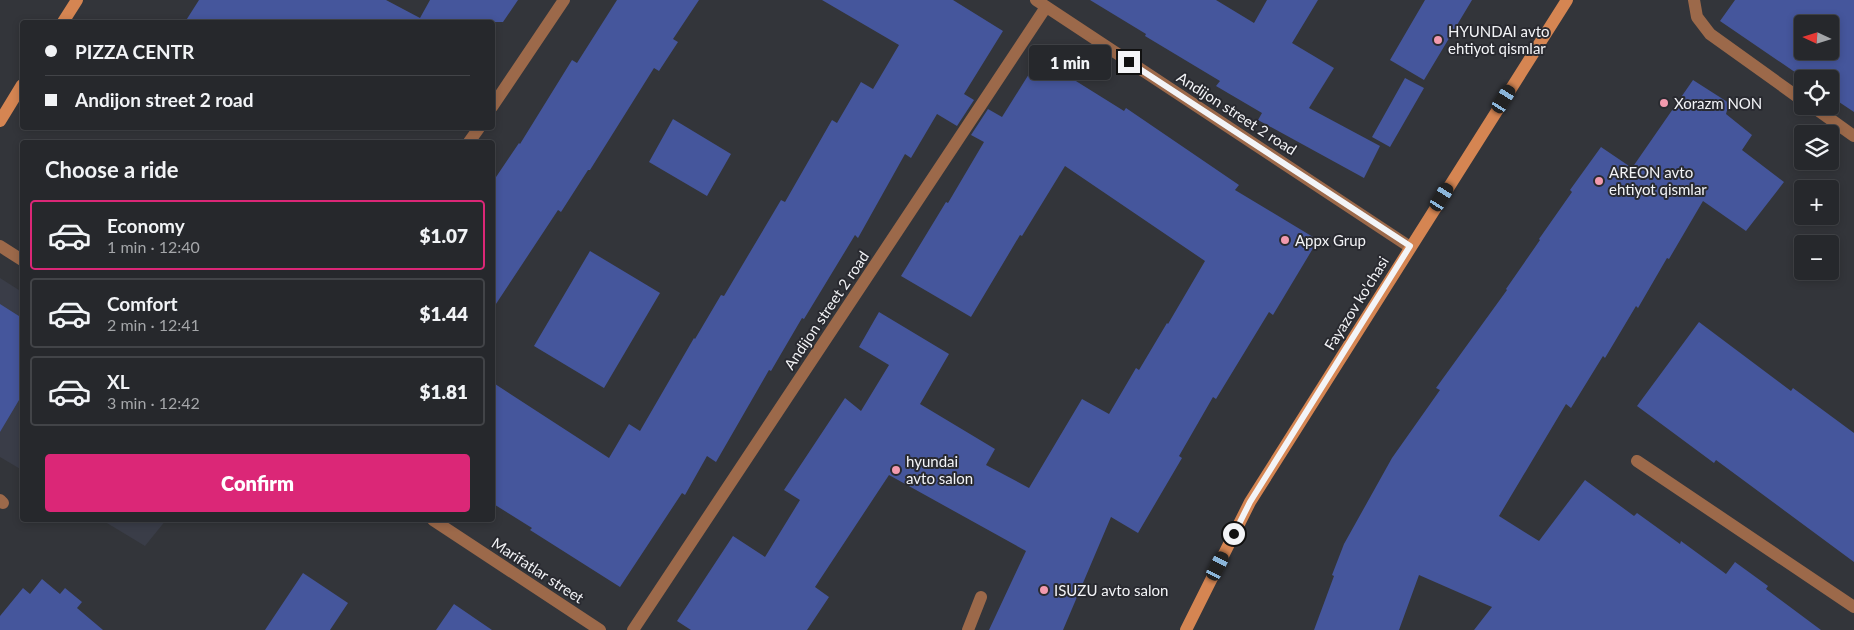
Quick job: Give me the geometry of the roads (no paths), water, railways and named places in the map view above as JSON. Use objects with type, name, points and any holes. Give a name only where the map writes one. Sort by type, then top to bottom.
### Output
[{"type":"main road","points":[[64,20],[77,0]]},
{"type":"main road","name":"Fayazov ko'chasi","points":[[1186,630],[1250,502],[1567,0]]},
{"type":"main road","points":[[0,121],[20,88]]},
{"type":"street","points":[[495,103],[564,0]]},
{"type":"street","points":[[1694,0],[1697,17],[1710,34],[1794,94]]},
{"type":"street","name":"Andijon street 2 road","points":[[633,630],[1041,4],[1410,246]]},
{"type":"street","points":[[1825,115],[1854,136]]},
{"type":"street","points":[[0,246],[20,259]]},
{"type":"street","points":[[1637,461],[1854,607]]},
{"type":"street","name":"Marifatlar street","points":[[436,522],[600,630]]},
{"type":"street","points":[[968,630],[981,597]]},
{"type":"place","name":"HYUNDAI avto ehtiyot qismlar","points":[[1438,40]]},
{"type":"place","name":"Xorazm NON","points":[[1664,103]]},
{"type":"place","name":"AREON avto ehtiyot qismlar","points":[[1599,181]]},
{"type":"place","name":"Appx Grup","points":[[1285,240]]},
{"type":"place","name":"hyundai avto salon","points":[[896,470]]},
{"type":"place","name":"ISUZU avto salon","points":[[1044,590]]}]
